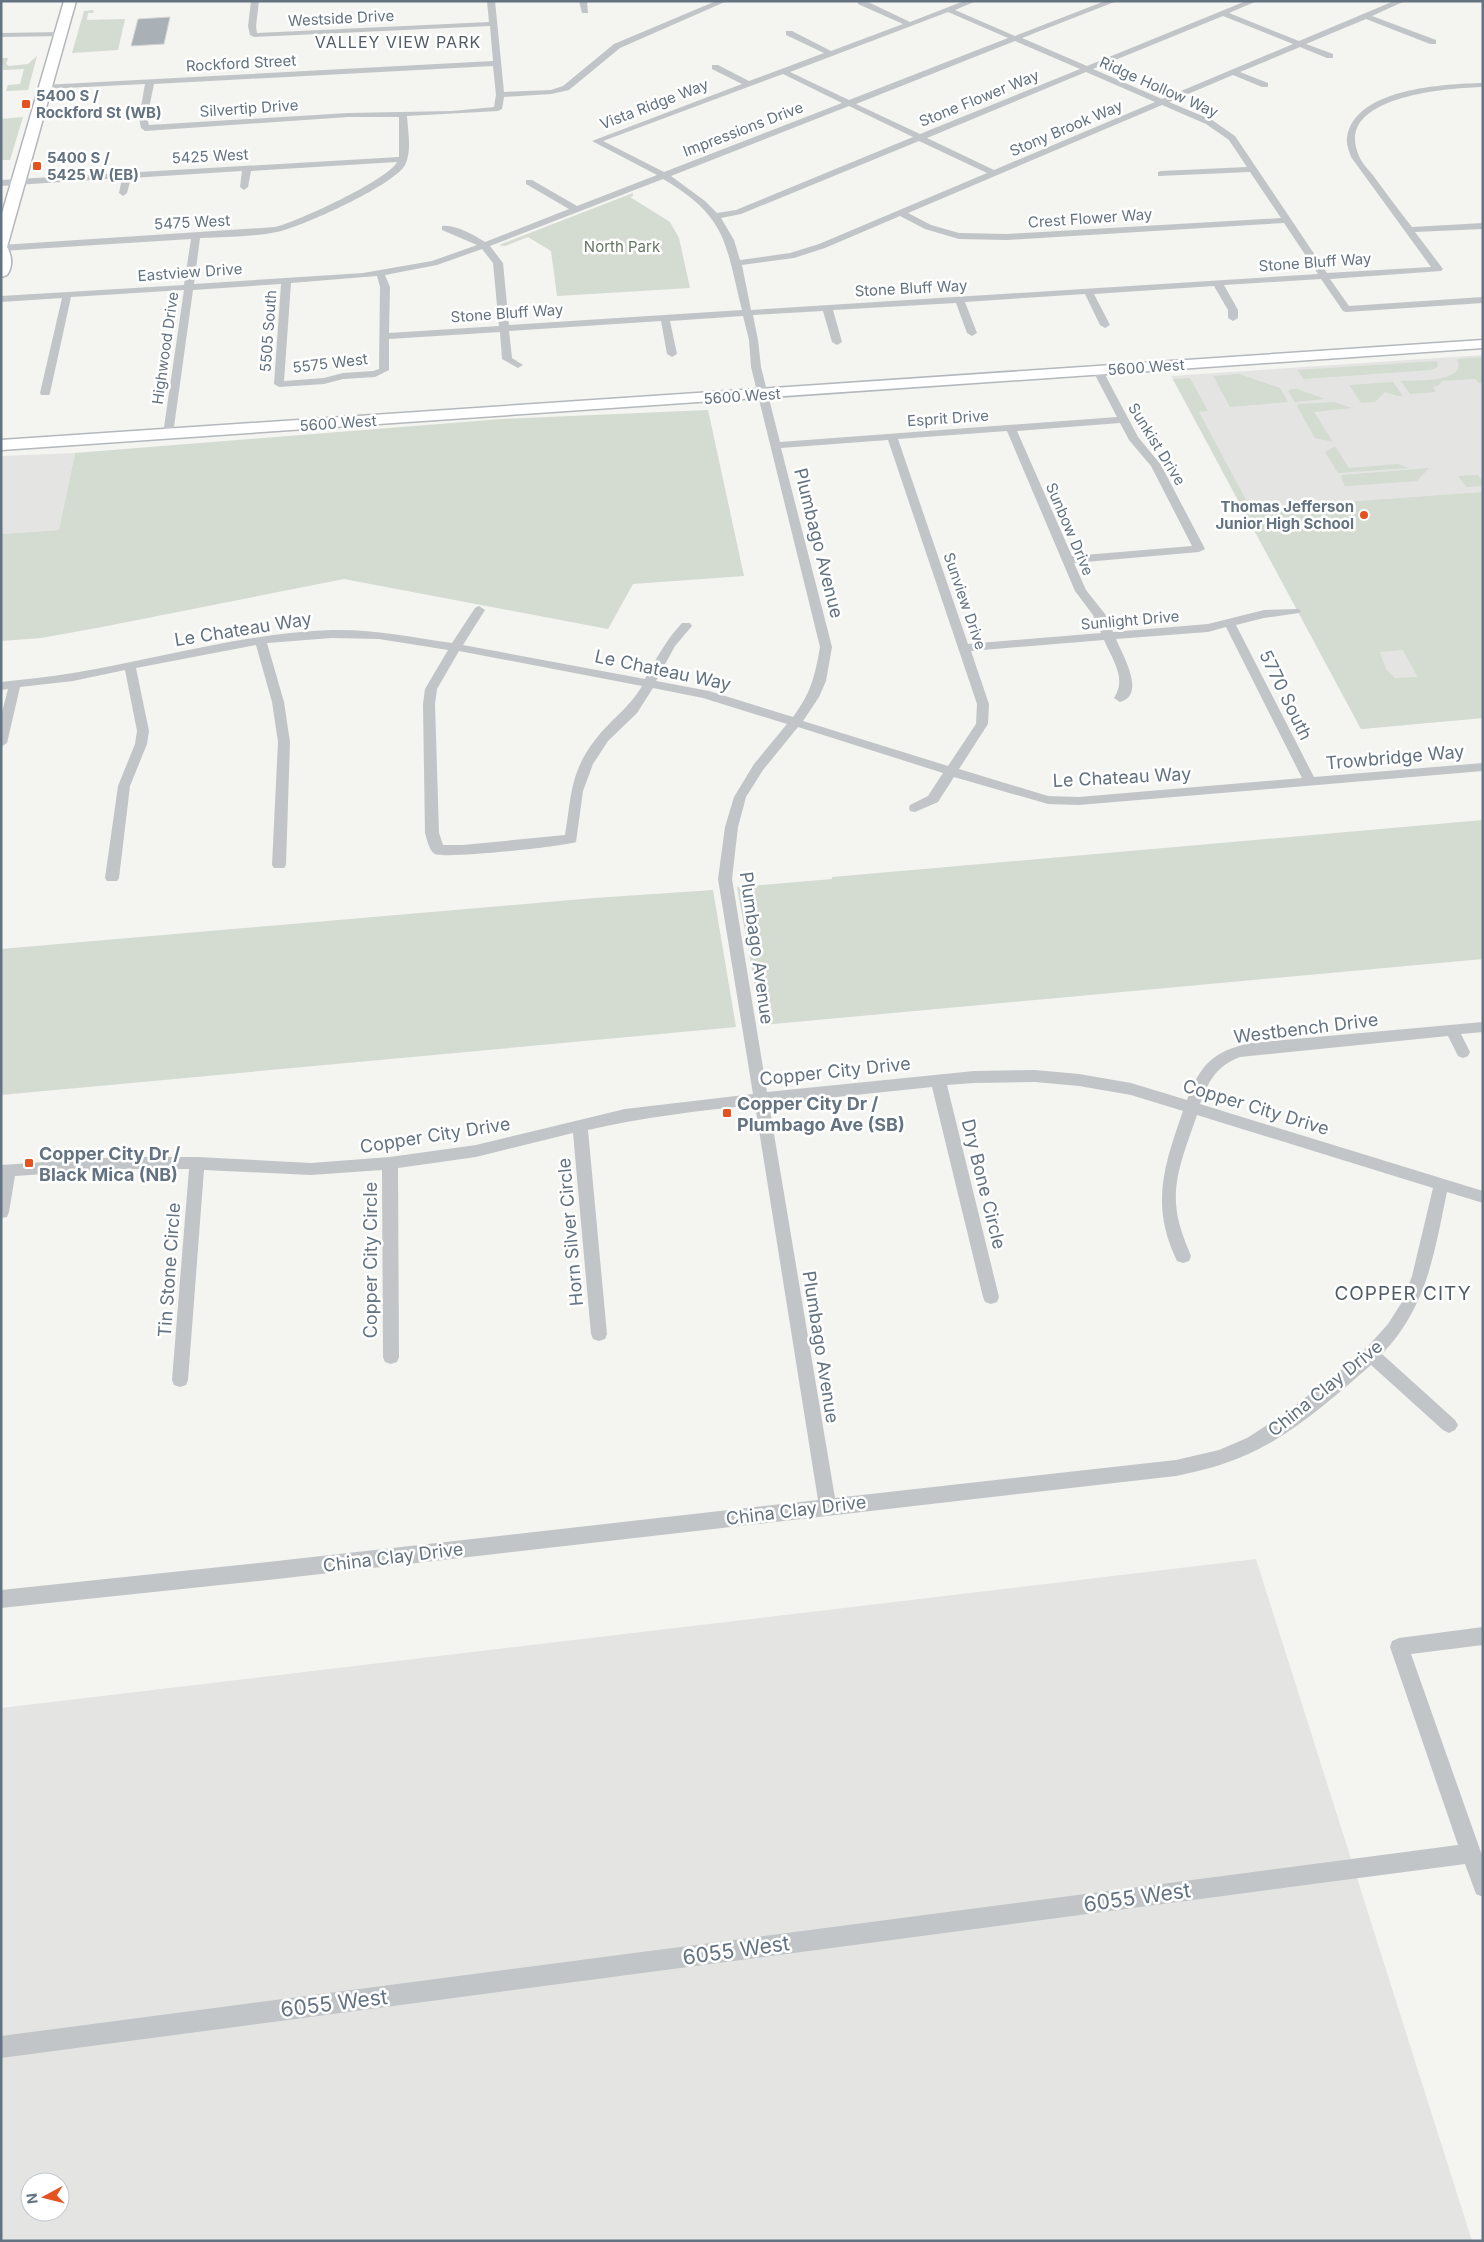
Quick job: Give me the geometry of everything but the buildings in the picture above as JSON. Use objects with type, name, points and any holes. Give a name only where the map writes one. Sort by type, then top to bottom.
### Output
[{"type":"main road","points":[[1,272],[4,259],[1,247],[70,1]]},
{"type":"main road","name":"5600 West","points":[[1,445],[1483,344]]},
{"type":"street","name":"Westside Drive","points":[[255,1],[252,26],[254,35],[493,24]]},
{"type":"street","points":[[403,158],[403,113],[452,113],[498,109],[500,95],[491,1]]},
{"type":"street","points":[[583,1],[584,11]]},
{"type":"street","points":[[500,95],[551,92],[566,88],[617,46],[723,1]]},
{"type":"street","name":"Vista Ridge Way","points":[[764,394],[756,367],[756,349],[736,262],[727,234],[715,216],[696,197],[663,176],[596,141],[972,1]]},
{"type":"street","name":"Impressions Drive","points":[[380,273],[434,263],[485,245],[1113,1]]},
{"type":"street","name":"Stone Flower Way","points":[[715,216],[738,212],[1253,1]]},
{"type":"street","name":"Stony Brook Way","points":[[736,262],[791,256],[822,246],[1401,1]]},
{"type":"street","points":[[860,2],[909,24]]},
{"type":"street","name":"Ridge Hollow Way","points":[[949,10],[1162,102],[1220,129],[1232,138],[1346,309],[1483,300]]},
{"type":"street","points":[[1224,14],[1330,56]]},
{"type":"street","points":[[1366,16],[1433,42]]},
{"type":"street","points":[[789,33],[830,53]]},
{"type":"street","points":[[1,35],[61,34]]},
{"type":"street","name":"Rockford Street","points":[[46,87],[497,64]]},
{"type":"street","points":[[715,67],[748,84]]},
{"type":"street","points":[[782,71],[993,173]]},
{"type":"street","points":[[1233,72],[1265,85]]},
{"type":"street","name":"Silvertip Drive","points":[[150,81],[143,118],[145,128],[403,113]]},
{"type":"street","points":[[1483,85],[1443,87],[1394,97],[1370,110],[1354,126],[1351,139],[1355,157],[1409,230],[1483,226]]},
{"type":"street","points":[[651,111],[661,116]]},
{"type":"street","name":"5425 West","points":[[1,183],[403,158]]},
{"type":"street","name":"5475 West","points":[[1,247],[196,236],[280,229],[392,174],[399,167],[403,158]]},
{"type":"street","points":[[244,187],[247,168]]},
{"type":"street","points":[[1161,174],[1251,169]]},
{"type":"street","points":[[123,194],[127,175]]},
{"type":"street","points":[[529,182],[576,209]]},
{"type":"street","name":"Crest Flower Way","points":[[901,213],[928,227],[959,236],[1007,237],[1286,220]]},
{"type":"street","points":[[445,228],[479,241],[493,253],[498,263],[507,359],[518,365]]},
{"type":"street","name":"Stone Bluff Way","points":[[385,336],[1438,269],[1409,230]]},
{"type":"street","name":"Highwood Drive","points":[[168,434],[196,236]]},
{"type":"street","points":[[380,273],[384,287],[385,336]]},
{"type":"street","name":"Eastview Drive","points":[[1,299],[286,281],[380,273]]},
{"type":"street","name":"5505 South","points":[[279,384],[286,281]]},
{"type":"street","points":[[1218,284],[1233,310],[1232,318]]},
{"type":"street","points":[[1088,291],[1105,325]]},
{"type":"street","points":[[45,393],[67,295]]},
{"type":"street","points":[[959,300],[972,333]]},
{"type":"street","points":[[827,308],[837,342]]},
{"type":"street","points":[[665,318],[672,354]]},
{"type":"street","name":"5575 West","points":[[279,384],[324,381],[343,376],[375,374],[384,370],[385,336]]},
{"type":"street","name":"Sunkist Drive","points":[[1067,560],[1199,549],[1156,465],[1132,438],[1098,371]]},
{"type":"street","name":"Plumbago Avenue","points":[[764,394],[826,647],[820,681],[796,722],[741,795],[730,824],[725,879],[828,1506]]},
{"type":"street","name":"Esprit Drive","points":[[775,445],[1122,420]]},
{"type":"street","name":"Sunbow Drive","points":[[1011,428],[1081,591],[1099,614],[1127,680],[1126,690],[1120,698]]},
{"type":"street","name":"Sunview Drive","points":[[892,437],[965,648],[983,704],[984,713],[982,724],[933,799],[915,808]]},
{"type":"street","points":[[479,610],[431,689],[429,704],[432,832],[438,850],[463,850],[571,839],[574,804],[581,775],[592,753],[607,734],[636,706],[673,638],[686,626]]},
{"type":"street","name":"Sunlight Drive","points":[[965,648],[1208,628],[1264,614],[1295,611]]},
{"type":"street","name":"5770 South","points":[[1230,624],[1310,782]]},
{"type":"street","name":"Le Chateau Way","points":[[1,686],[74,677],[260,640],[306,635],[356,634],[400,637],[705,694],[1034,797],[1063,801],[1310,782]]},
{"type":"street","points":[[260,640],[278,702],[284,742],[279,865]]},
{"type":"street","points":[[112,878],[124,786],[143,731],[130,666]]},
{"type":"street","points":[[1,743],[15,684]]},
{"type":"street","name":"Trowbridge Way","points":[[1310,782],[1483,767]]},
{"type":"street","name":"Westbench Drive","points":[[1183,1256],[1172,1224],[1168,1196],[1172,1170],[1193,1107],[1207,1073],[1218,1062],[1238,1052],[1483,1027]]},
{"type":"street","points":[[1452,1030],[1463,1052]]},
{"type":"street","name":"Copper City Drive","points":[[5,1171],[91,1163],[197,1164],[311,1169],[390,1164],[476,1151],[580,1126],[670,1108],[938,1080],[1010,1075],[1078,1080],[1130,1089],[1483,1197]]},
{"type":"street","name":"Dry Bone Circle","points":[[938,1080],[991,1297]]},
{"type":"street","name":"Horn Silver Circle","points":[[580,1126],[599,1334]]},
{"type":"street","name":"Tin Stone Circle","points":[[180,1380],[197,1164]]},
{"type":"street","name":"Copper City Circle","points":[[390,1164],[390,1357]]},
{"type":"street","points":[[1,1212],[5,1171]]},
{"type":"street","name":"China Clay Drive","points":[[1,1599],[277,1570],[1166,1468],[1215,1459],[1241,1450],[1272,1433],[1371,1355],[1395,1328],[1410,1304],[1426,1255],[1441,1185]]},
{"type":"street","points":[[1371,1355],[1449,1426]]},
{"type":"street","points":[[1483,1636],[1398,1648],[1483,1887]]},
{"type":"street","name":"6055 West","points":[[1,2046],[1470,1853]]},
{"type":"shaded area","name":"Thomas Jefferson Junior High School","points":[[1483,355],[1483,718],[1361,729],[1171,376]]},
{"type":"shaded area","points":[[75,453],[59,530],[1,534],[1,456]]},
{"type":"shaded area","points":[[1256,1559],[1472,2241],[1,2241],[1,1708]]},
{"type":"green space","points":[[94,10],[93,13],[88,13],[87,20],[125,19],[118,50],[72,53],[84,11]]},
{"type":"green space","points":[[37,56],[28,90],[6,91],[8,85],[20,84],[24,69],[3,70],[1,58],[8,58],[6,64],[9,66],[28,64]]},
{"type":"green space","points":[[23,117],[10,160],[1,160],[1,119]]},
{"type":"green space","name":"North Park","points":[[633,193],[633,196],[630,197],[670,222],[679,238],[690,288],[557,296],[551,251],[528,237],[505,246],[499,245]]},
{"type":"green space","points":[[1483,357],[1483,383],[1479,383],[1475,379],[1442,381],[1438,386],[1433,387],[1436,392],[1410,394],[1401,381],[1438,379],[1455,372],[1458,367],[1457,359]]},
{"type":"green space","points":[[1437,361],[1438,367],[1431,370],[1304,379],[1297,370]]},
{"type":"green space","points":[[1239,374],[1280,388],[1288,402],[1230,407],[1213,376]]},
{"type":"green space","points":[[1190,378],[1208,411],[1199,412],[1251,509],[1483,492],[1483,718],[1361,729],[1173,379]],"holes":[[[1403,650],[1417,676],[1395,678],[1386,669],[1380,652]]]},
{"type":"green space","points":[[1393,382],[1403,396],[1385,392],[1375,402],[1361,403],[1349,385]]},
{"type":"green space","points":[[1297,389],[1325,399],[1295,402],[1288,391]]},
{"type":"green space","points":[[1334,402],[1352,408],[1314,412],[1333,442],[1315,438],[1297,406],[1299,404]]},
{"type":"green space","points":[[708,410],[744,576],[633,584],[608,629],[344,579],[102,627],[41,638],[1,641],[1,534],[59,530],[75,453],[502,419]]},
{"type":"green space","points":[[1335,446],[1349,468],[1398,464],[1409,468],[1338,473],[1325,452]]},
{"type":"green space","points":[[1429,468],[1417,481],[1345,486],[1341,477],[1342,475]]},
{"type":"green space","points":[[1478,475],[1483,482],[1483,486],[1466,487],[1458,476]]},
{"type":"green space","points":[[1483,820],[1483,959],[762,1025],[737,887]]},
{"type":"green space","points":[[713,890],[736,1027],[1,1095],[1,949],[594,898]]},
{"type":"place","name":"5400 S / Rockford St (WB)","points":[[26,104]]},
{"type":"place","name":"5400 S / 5425 W (EB)","points":[[37,166]]},
{"type":"place","name":"Thomas Jefferson Junior High School","points":[[1364,515]]},
{"type":"place","name":"Copper City Dr / Plumbago Ave (SB)","points":[[727,1113]]},
{"type":"place","name":"Copper City Dr / Black Mica (NB)","points":[[29,1163]]},
{"type":"district","name":"VALLEY VIEW PARK","points":[[398,42]]},
{"type":"district","name":"COPPER CITY","points":[[1403,1293]]}]
